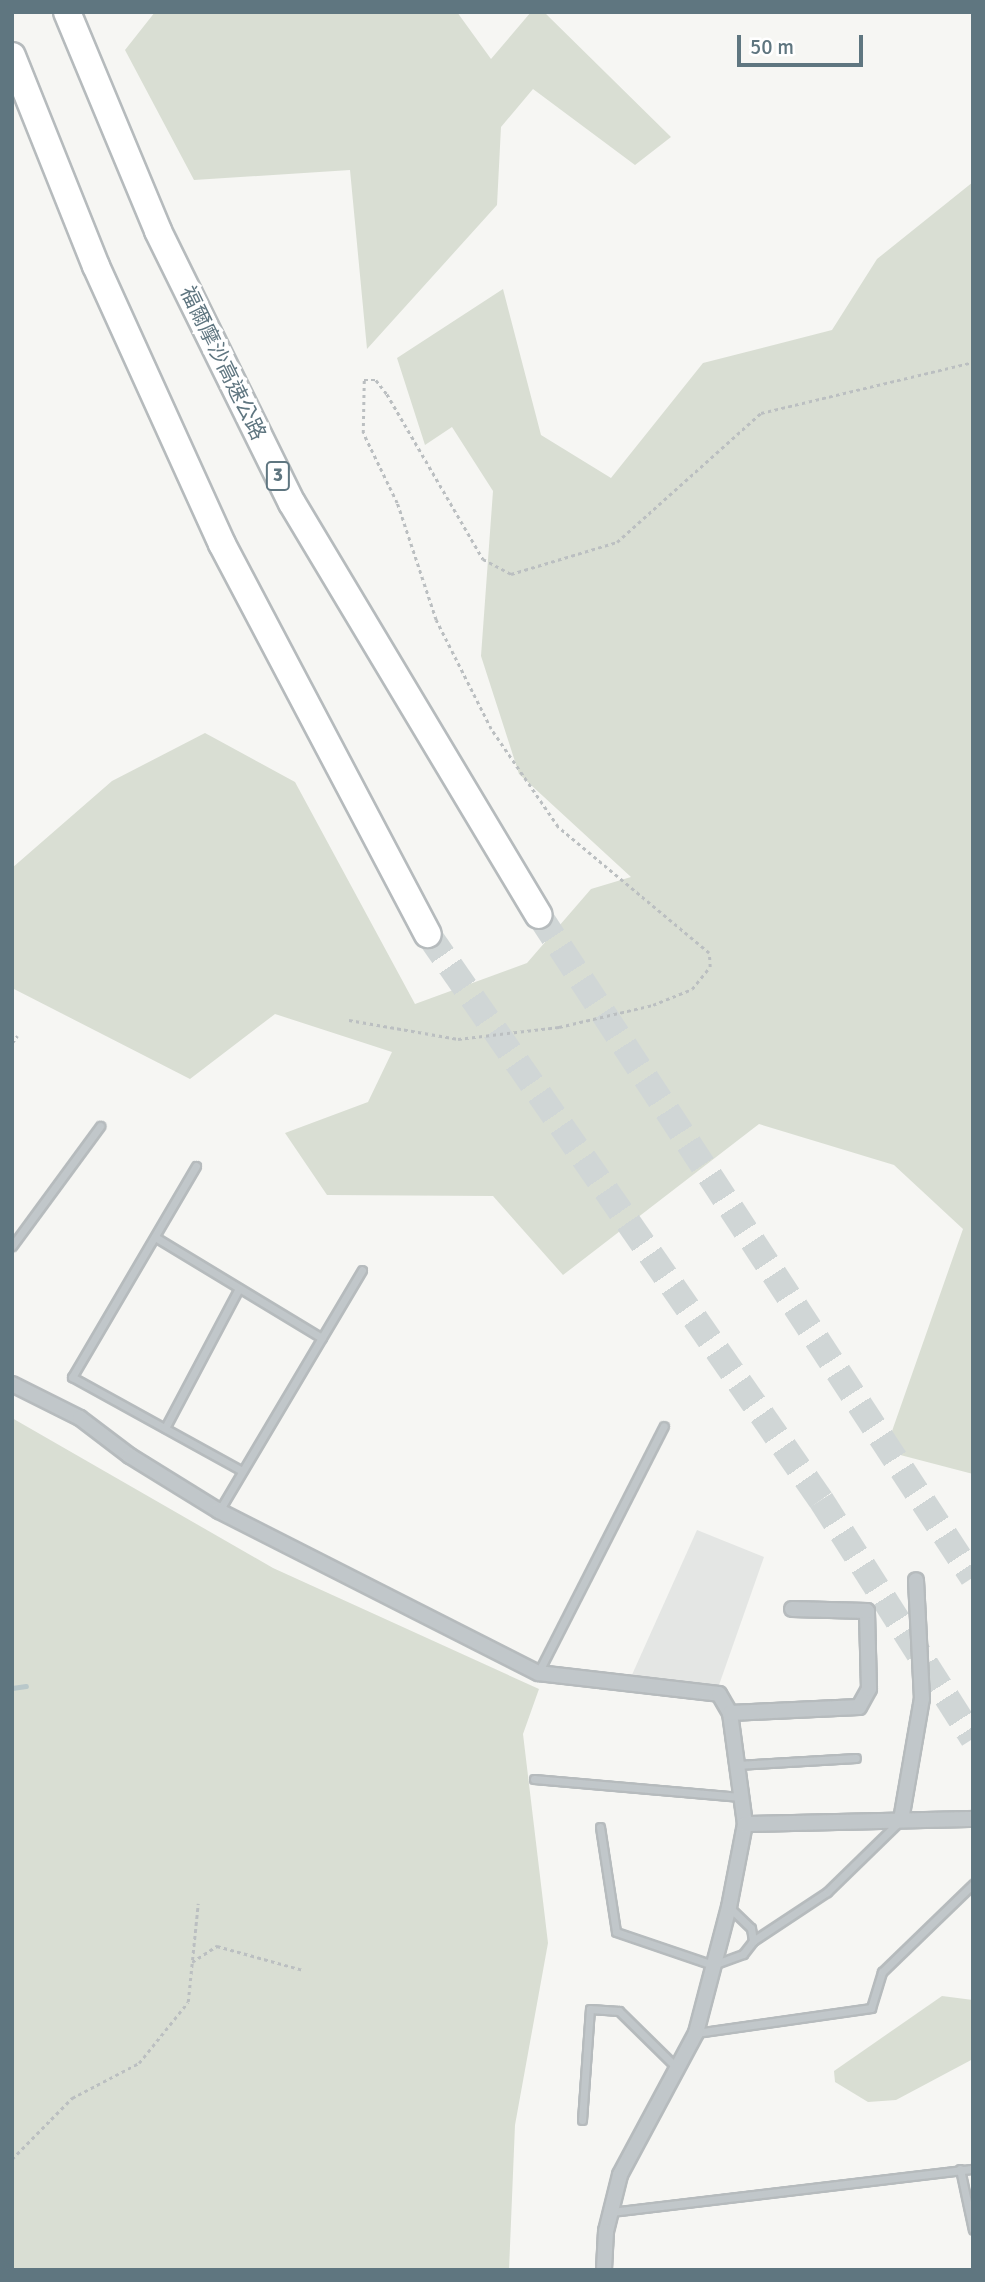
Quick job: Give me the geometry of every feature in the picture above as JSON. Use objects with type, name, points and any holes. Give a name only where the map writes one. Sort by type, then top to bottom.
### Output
[{"type":"highway","name":"福爾摩沙高速公路","points":[[67,12],[158,231],[292,503],[539,915]]},
{"type":"highway","points":[[12,56],[96,266],[222,544],[428,934]]},
{"type":"street","points":[[12,1384],[80,1418],[130,1456],[219,1511],[538,1674],[719,1694],[730,1713],[745,1824],[729,1907],[696,2033],[620,2175],[611,2212],[604,2270]]},
{"type":"street","points":[[901,1820],[922,1699],[916,1580]]},
{"type":"street","points":[[730,1713],[859,1707],[869,1689],[867,1611],[792,1609]]},
{"type":"street","points":[[745,1824],[973,1819]]},
{"type":"lane","points":[[12,1246],[100,1126]]},
{"type":"lane","points":[[196,1166],[72,1377],[242,1471]]},
{"type":"lane","points":[[155,1237],[322,1338]]},
{"type":"lane","points":[[219,1511],[362,1270]]},
{"type":"lane","points":[[164,1428],[239,1288]]},
{"type":"lane","points":[[538,1674],[664,1426]]},
{"type":"lane","points":[[737,1765],[856,1758]]},
{"type":"lane","points":[[534,1779],[740,1797]]},
{"type":"lane","points":[[600,1827],[616,1932],[713,1965],[743,1954],[753,1941],[827,1892],[901,1820]]},
{"type":"lane","points":[[696,2033],[871,2008],[882,1972],[973,1884]]},
{"type":"lane","points":[[729,1907],[751,1928],[753,1941]]},
{"type":"lane","points":[[582,2120],[590,2009],[619,2011],[677,2068]]},
{"type":"lane","points":[[960,2169],[973,2230]]},
{"type":"lane","points":[[611,2212],[973,2169]]},
{"type":"path","points":[[349,1020],[458,1039],[559,1027],[653,1005],[692,989],[710,967],[709,953],[558,827],[491,729],[436,620],[397,503],[363,433],[364,380],[376,380],[387,394],[483,559],[511,574],[617,542],[761,413],[973,362]]},
{"type":"path","points":[[12,1043],[18,1036]]},
{"type":"path","points":[[12,2159],[72,2098],[139,2063],[188,2002],[198,1904]]},
{"type":"path","points":[[192,1962],[217,1946],[303,1970]]},
{"type":"shaded area","points":[[155,12],[457,12],[491,59],[531,12],[544,12],[671,137],[635,165],[533,89],[501,127],[497,205],[367,349],[350,170],[194,180],[125,50]]},
{"type":"shaded area","points":[[973,182],[973,1474],[885,1451],[963,1229],[894,1165],[759,1124],[563,1275],[493,1196],[327,1195],[285,1133],[368,1102],[392,1052],[275,1014],[190,1079],[12,988],[12,868],[112,781],[205,733],[295,782],[415,1004],[527,963],[591,889],[631,877],[519,774],[481,656],[493,491],[452,427],[425,445],[397,358],[503,289],[541,435],[611,478],[703,363],[832,330],[877,259]]},
{"type":"shaded area","points":[[12,1418],[273,1568],[539,1689],[523,1734],[548,1943],[515,2125],[509,2270],[12,2270]]},
{"type":"shaded area","points":[[697,1530],[764,1557],[719,1685],[631,1677]]},
{"type":"shaded area","points":[[942,1996],[973,2000],[973,2059],[896,2100],[868,2102],[835,2082],[834,2071]]},
{"type":"waterway","points":[[12,1688],[26,1686]]},
{"type":"tunnel","points":[[539,915],[973,1578]]},
{"type":"tunnel","points":[[428,934],[821,1500],[973,1739]]}]
